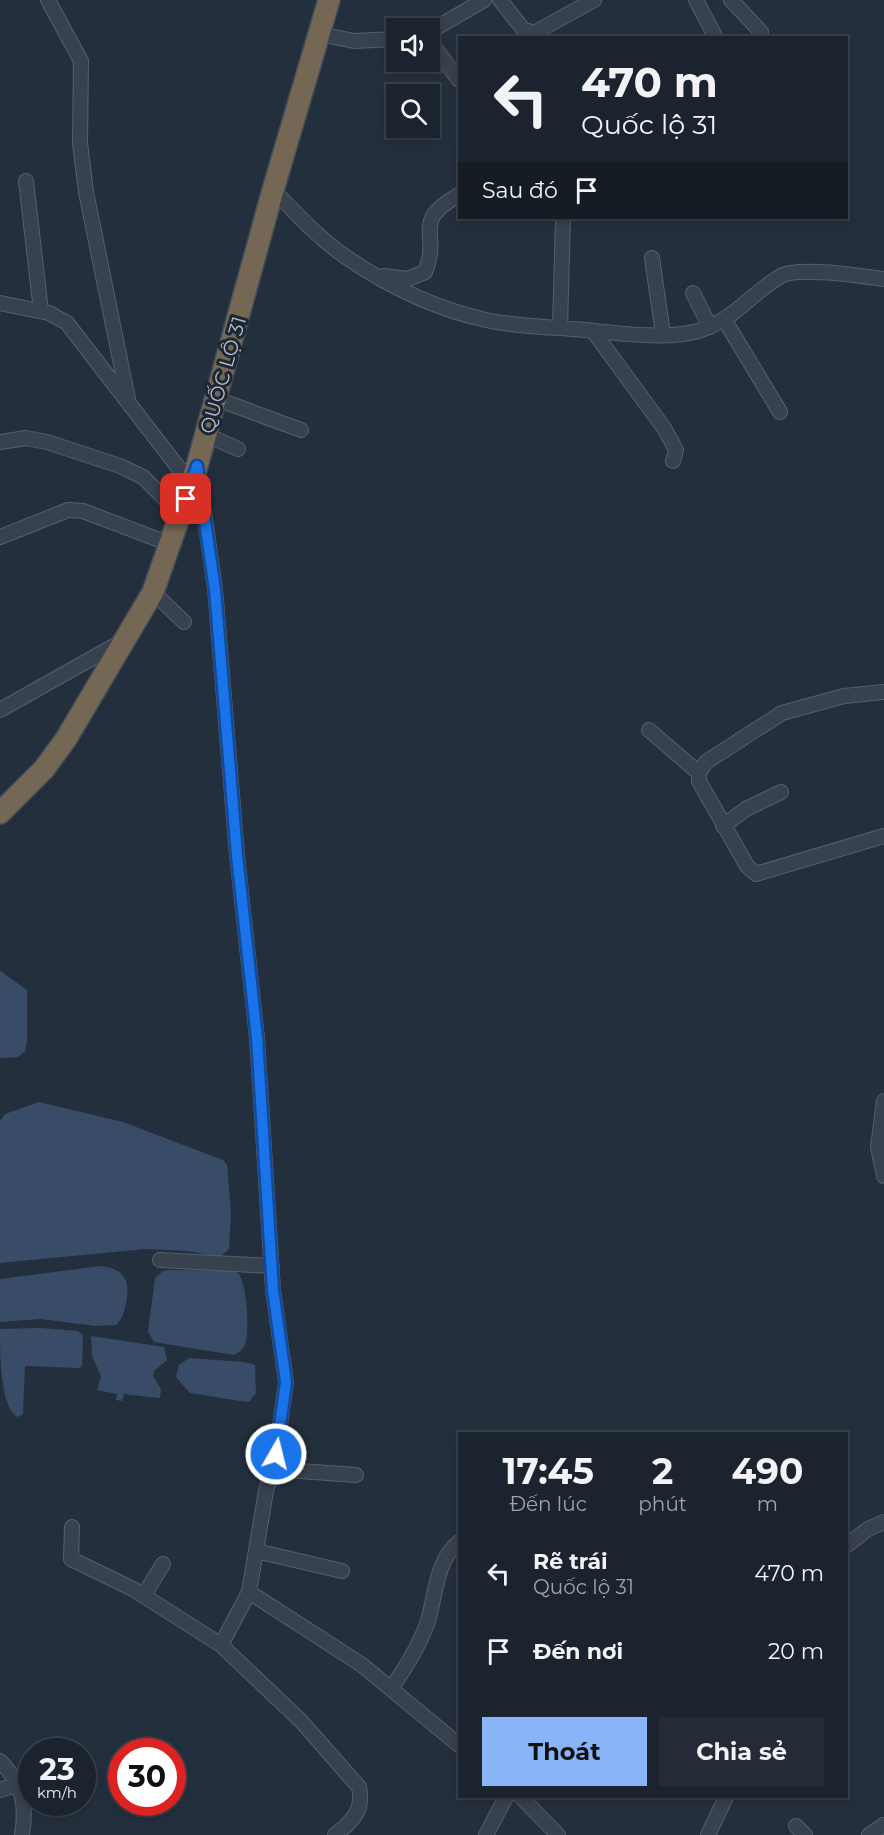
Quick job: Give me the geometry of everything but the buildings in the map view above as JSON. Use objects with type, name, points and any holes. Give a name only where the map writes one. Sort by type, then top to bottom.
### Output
[{"type":"highway","name":"QUỐC LỘ 31","points":[[0,813],[44,769],[66,740],[153,592],[207,435],[273,190],[329,0]]},
{"type":"street","points":[[48,0],[81,61],[79,125],[86,192],[129,404]]},
{"type":"street","points":[[440,26],[484,0]]},
{"type":"street","points":[[500,0],[523,29],[534,33],[594,0]]},
{"type":"street","points":[[696,0],[715,36]]},
{"type":"street","points":[[731,0],[761,32]]},
{"type":"street","points":[[319,34],[354,41],[386,39]]},
{"type":"street","points":[[440,55],[458,79]]},
{"type":"street","points":[[26,181],[41,311]]},
{"type":"street","points":[[273,190],[345,257],[419,298],[487,320],[593,331],[663,334],[696,332],[724,319],[779,277],[788,273],[827,273],[884,279]]},
{"type":"street","points":[[375,275],[408,279],[425,272],[429,263],[431,217],[440,206],[458,196]]},
{"type":"street","points":[[560,328],[563,219]]},
{"type":"street","points":[[652,258],[663,334]]},
{"type":"street","points":[[693,293],[710,327]]},
{"type":"street","points":[[0,303],[41,311],[67,323],[129,404],[194,475],[215,590],[262,1116],[272,1266],[286,1382],[249,1592],[221,1645]]},
{"type":"street","points":[[724,319],[780,412]]},
{"type":"street","points":[[593,331],[664,428],[676,450],[673,461]]},
{"type":"street","points":[[217,399],[301,430]]},
{"type":"street","points":[[207,435],[238,449]]},
{"type":"street","points":[[0,442],[26,438],[47,442],[120,466],[143,477],[180,514]]},
{"type":"street","points":[[0,537],[68,510],[83,511],[170,544]]},
{"type":"street","points":[[153,592],[184,622]]},
{"type":"street","points":[[0,710],[125,639]]},
{"type":"street","points":[[699,773],[706,762],[756,727],[782,713],[844,696],[884,692]]},
{"type":"street","points":[[649,730],[699,773],[704,794],[747,867],[756,874],[884,836]]},
{"type":"street","points":[[723,826],[746,808],[782,792]]},
{"type":"street","points":[[884,1101],[878,1147],[884,1176]]},
{"type":"street","points":[[160,1260],[272,1266]]},
{"type":"street","points":[[272,1469],[356,1475]]},
{"type":"street","points":[[848,1544],[868,1529],[884,1522]]},
{"type":"street","points":[[72,1527],[71,1559],[92,1567],[144,1595],[221,1645],[301,1721],[359,1787],[362,1800],[359,1809],[334,1835]]},
{"type":"street","points":[[391,1689],[414,1655],[428,1621],[439,1574],[447,1555],[458,1543]]},
{"type":"street","points":[[256,1551],[342,1571]]},
{"type":"street","points":[[144,1595],[163,1564]]},
{"type":"street","points":[[249,1592],[362,1665],[458,1745]]},
{"type":"street","points":[[0,1761],[18,1784],[0,1790]]},
{"type":"street","points":[[486,1835],[505,1798]]},
{"type":"street","points":[[522,1798],[558,1835]]},
{"type":"street","points":[[708,1835],[726,1798]]},
{"type":"street","points":[[22,1835],[24,1816]]},
{"type":"street","points":[[869,1835],[884,1825]]},
{"type":"water","points":[[0,971],[27,990],[27,1041],[25,1051],[18,1057],[0,1058]]},
{"type":"water","points":[[39,1102],[123,1122],[223,1160],[227,1165],[231,1212],[229,1249],[222,1255],[216,1256],[187,1251],[145,1249],[0,1263],[0,1121],[5,1114]]},
{"type":"water","points":[[101,1266],[120,1273],[126,1282],[125,1309],[116,1325],[96,1326],[40,1319],[0,1322],[0,1279]]},
{"type":"water","points":[[163,1271],[234,1271],[239,1274],[246,1297],[247,1316],[245,1346],[240,1351],[234,1355],[154,1342],[148,1332],[155,1278]]},
{"type":"water","points":[[41,1328],[78,1331],[83,1335],[82,1365],[80,1368],[25,1366],[23,1414],[18,1417],[12,1412],[4,1392],[0,1329]]},
{"type":"water","points":[[91,1336],[164,1347],[167,1360],[154,1371],[153,1376],[161,1389],[160,1398],[124,1394],[122,1401],[116,1400],[117,1394],[97,1390],[101,1376],[92,1356]]},
{"type":"water","points":[[189,1358],[244,1362],[255,1365],[256,1393],[250,1401],[246,1402],[190,1393],[176,1377],[179,1365]]},
{"type":"route","points":[[186,499],[197,466],[215,590],[237,855],[257,1038],[273,1290],[286,1382],[276,1454]]}]
